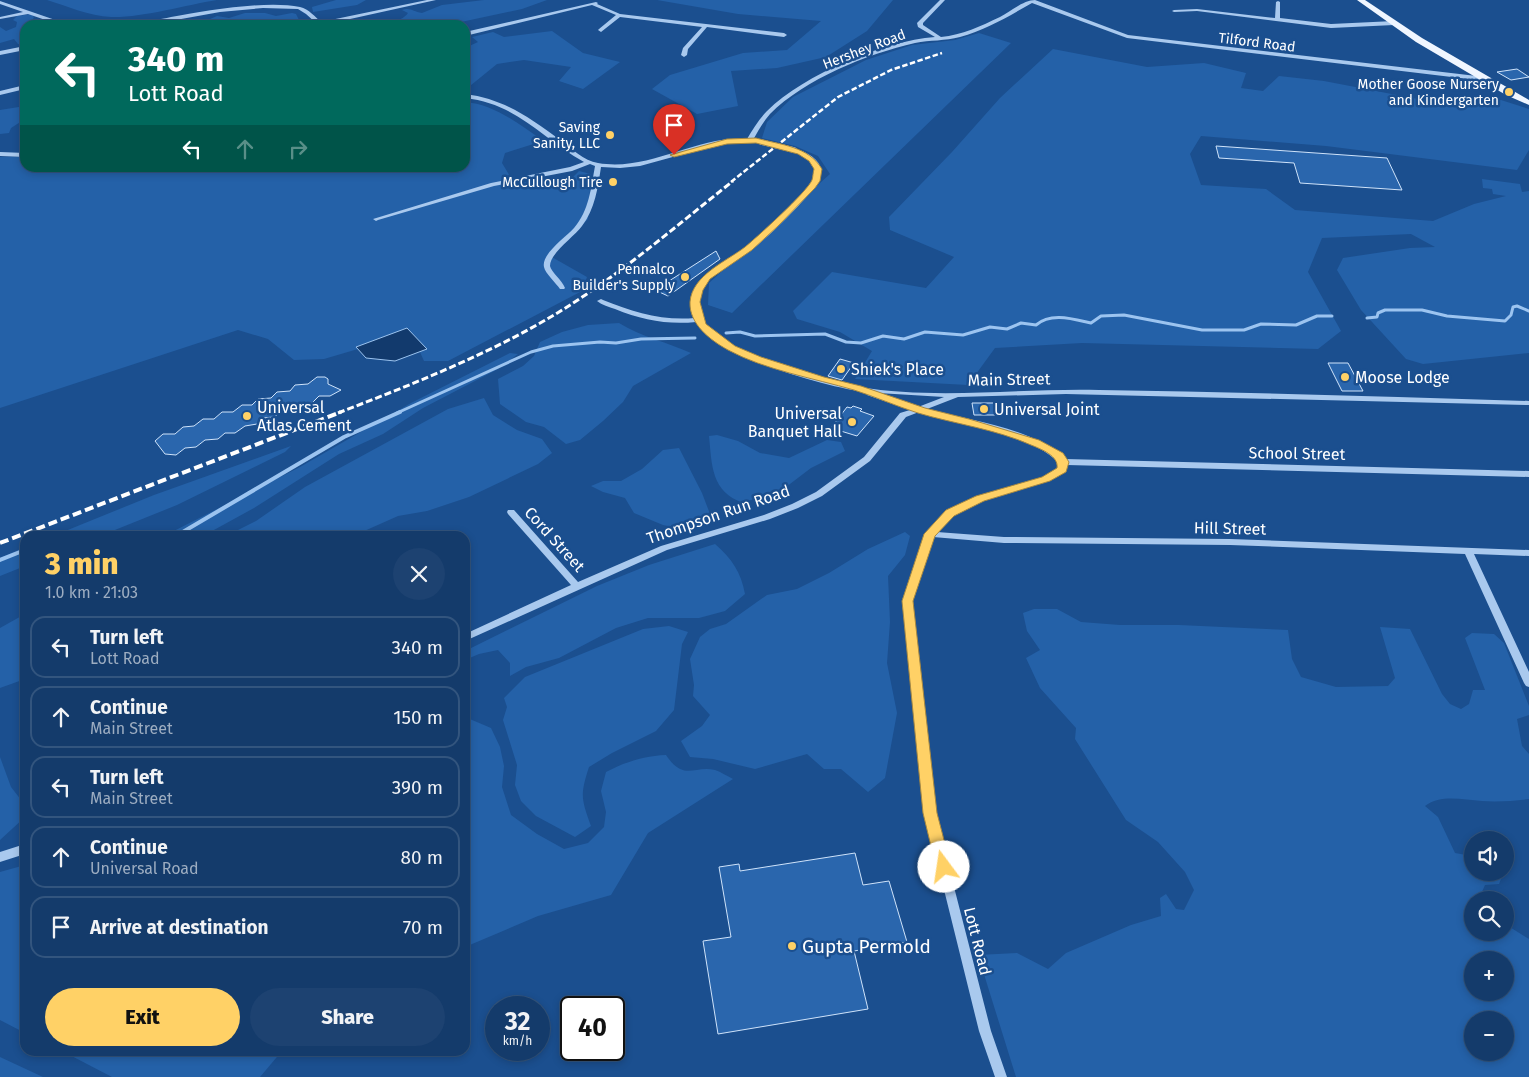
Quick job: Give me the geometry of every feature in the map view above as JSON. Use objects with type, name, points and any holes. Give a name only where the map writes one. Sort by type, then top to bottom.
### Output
[{"type":"main road","points":[[1360,0],[1394,24],[1485,79],[1529,103]]},
{"type":"street","points":[[404,0],[410,5]]},
{"type":"street","points":[[341,20],[434,0]]},
{"type":"street","points":[[939,38],[925,30],[920,26],[920,23],[943,0]]},
{"type":"street","name":"Hershey Road","points":[[750,140],[758,125],[770,111],[810,82],[855,61],[894,47],[914,41],[951,38],[972,31],[1032,1]]},
{"type":"street","name":"Tilford Road","points":[[1032,1],[1127,36],[1485,79]]},
{"type":"street","points":[[0,2],[52,20]]},
{"type":"street","points":[[470,33],[602,2]]},
{"type":"street","points":[[1277,20],[1278,2]]},
{"type":"street","points":[[164,20],[228,7],[262,3],[282,4],[299,8],[306,11],[314,20]]},
{"type":"street","points":[[593,4],[620,15],[784,35]]},
{"type":"street","points":[[1174,11],[1197,10],[1349,27],[1394,24]]},
{"type":"street","points":[[0,18],[30,12]]},
{"type":"street","points":[[601,30],[620,15]]},
{"type":"street","points":[[684,55],[685,48],[705,26]]},
{"type":"street","points":[[0,54],[20,49]]},
{"type":"street","points":[[0,93],[20,88]]},
{"type":"street","points":[[470,96],[486,98],[508,108],[526,118],[576,155],[598,165],[632,165],[727,142],[750,140],[794,150],[806,155],[817,164],[818,174],[816,181],[769,230],[707,278],[699,290],[695,302],[699,320],[669,322],[649,319],[601,301]]},
{"type":"street","points":[[0,154],[20,155]]},
{"type":"street","points":[[376,219],[493,184],[572,169],[590,162]]},
{"type":"street","points":[[562,288],[560,280],[550,273],[547,267],[548,262],[550,256],[576,230],[587,214],[598,165]]},
{"type":"street","name":"Main Street","points":[[699,320],[701,326],[732,348],[821,379],[858,388],[899,393],[1102,392],[1529,403]]},
{"type":"street","points":[[858,388],[916,409],[1035,442],[1059,456],[1063,462]]},
{"type":"street","name":"Thompson Run Road","points":[[470,636],[664,548],[767,517],[811,498],[846,476],[866,459],[903,415],[961,394]]},
{"type":"street","name":"School Street","points":[[1063,462],[1529,474]]},
{"type":"street","name":"Lott Road","points":[[1000,1077],[985,1031],[930,813],[908,601],[930,534],[950,513],[964,505],[1046,479],[1063,469],[1063,462]]},
{"type":"street","name":"Cord Street","points":[[511,512],[577,586]]},
{"type":"street","name":"Hill Street","points":[[930,534],[1004,540],[1230,542],[1529,553]]},
{"type":"street","points":[[1468,551],[1529,683]]},
{"type":"street","points":[[0,857],[20,851]]},
{"type":"shaded area","points":[[47,0],[217,0],[150,13],[111,17],[86,13]]},
{"type":"shaded area","points":[[336,0],[366,0],[357,5],[313,12],[312,7]]},
{"type":"shaded area","points":[[484,0],[547,0],[522,9],[470,20],[398,20],[405,17],[408,13],[402,10],[410,9],[422,13],[442,5]]},
{"type":"shaded area","points":[[657,0],[893,0],[867,31],[826,57],[777,68],[731,71],[738,106],[697,114],[652,89],[670,75],[743,53],[787,50],[821,21],[738,14]]},
{"type":"shaded area","points":[[245,13],[265,13],[276,16],[292,13],[296,14],[299,20],[210,19],[217,16],[229,18]]},
{"type":"shaded area","points":[[31,14],[34,17],[32,20],[20,20],[20,44],[14,39],[0,43],[0,27],[6,31],[16,27],[17,22],[13,20],[17,16]]},
{"type":"shaded area","points":[[552,31],[583,53],[620,62],[583,89],[559,81],[571,67],[524,60],[497,64],[470,86],[470,46],[478,42],[472,37],[493,32],[504,37]]},
{"type":"shaded area","points":[[979,33],[1011,43],[732,313],[708,305],[709,283],[830,174],[818,156],[795,146],[762,138],[767,122],[793,97],[866,60],[912,45],[955,40]]},
{"type":"shaded area","points":[[1053,49],[1147,67],[1204,63],[1246,73],[1241,88],[1263,91],[1279,76],[1324,81],[1449,105],[1501,100],[1529,109],[1529,150],[1517,170],[1326,146],[1201,136],[1190,154],[1201,185],[1266,189],[1295,210],[1433,221],[1474,204],[1506,196],[1493,194],[1492,189],[1483,188],[1482,179],[1520,184],[1522,192],[1529,191],[1529,353],[1423,364],[1406,359],[1361,310],[1337,270],[1343,258],[1410,248],[1435,247],[1411,234],[1322,238],[1308,272],[1341,331],[1318,349],[1082,343],[995,348],[968,385],[855,379],[872,351],[840,332],[797,319],[793,311],[832,272],[926,288],[954,257],[890,230],[889,217],[952,152],[1000,98]]},
{"type":"shaded area","points":[[470,103],[475,104],[496,111],[543,141],[505,153],[502,163],[514,183],[551,180],[557,186],[569,181],[579,171],[591,174],[588,219],[550,256],[587,277],[582,291],[448,361],[424,361],[416,343],[402,336],[324,359],[294,360],[268,339],[238,330],[0,408],[0,157],[20,157],[20,172],[470,172]]},
{"type":"shaded area","points":[[20,107],[20,122],[11,128],[9,133],[0,134],[0,110]]},
{"type":"shaded area","points":[[619,323],[636,332],[691,353],[633,386],[623,402],[603,421],[580,440],[566,444],[544,427],[526,422],[500,404],[498,379],[523,366],[534,356],[540,342],[562,332],[588,325]]},
{"type":"shaded area","points":[[407,328],[427,349],[395,361],[366,358],[356,347]]},
{"type":"shaded area","points":[[510,353],[518,354],[498,369],[423,408],[383,434],[339,454],[254,508],[212,531],[174,531],[300,467],[411,403]]},
{"type":"shaded area","points":[[484,398],[493,415],[517,430],[542,439],[552,453],[538,464],[469,497],[427,511],[398,516],[364,531],[236,531],[256,521],[305,487],[448,409]]},
{"type":"shaded area","points":[[717,435],[738,441],[760,453],[789,458],[827,440],[841,442],[845,451],[811,468],[786,487],[743,503],[725,492],[715,476],[709,436]]},
{"type":"shaded area","points":[[291,446],[285,452],[177,505],[112,531],[65,531],[154,495]]},
{"type":"shaded area","points":[[679,448],[702,493],[710,514],[705,524],[684,529],[663,525],[634,513],[625,498],[603,492],[591,486],[603,481],[621,481],[642,469],[663,450]]},
{"type":"shaded area","points":[[905,532],[910,536],[905,555],[888,576],[890,622],[887,663],[897,713],[885,778],[868,792],[841,769],[824,769],[807,754],[755,769],[713,759],[690,757],[681,741],[702,726],[710,715],[693,696],[694,685],[690,659],[700,637],[710,629],[726,624],[767,595],[797,589],[829,573],[868,549]]},
{"type":"shaded area","points":[[715,544],[735,566],[745,594],[725,611],[699,618],[648,618],[616,628],[559,658],[526,667],[510,676],[510,663],[498,650],[470,658],[470,649],[597,586],[649,565]]},
{"type":"shaded area","points":[[20,549],[20,568],[0,576],[0,558]]},
{"type":"shaded area","points":[[1034,609],[1057,609],[1081,622],[1288,630],[1292,659],[1301,677],[1336,687],[1388,686],[1395,678],[1380,627],[1410,629],[1442,694],[1450,704],[1461,709],[1469,704],[1473,690],[1485,690],[1465,638],[1472,633],[1494,634],[1504,643],[1529,706],[1529,715],[1517,719],[1522,746],[1529,754],[1529,799],[1482,801],[1445,799],[1431,802],[1425,806],[1438,817],[1455,853],[1464,855],[1464,881],[1500,881],[1499,884],[1485,885],[1482,891],[1464,891],[1464,941],[1514,941],[1514,930],[1529,939],[1529,1077],[1016,1077],[978,955],[1017,953],[1048,969],[1066,953],[1131,925],[1161,916],[1160,898],[1166,894],[1176,909],[1184,910],[1194,890],[1185,872],[1158,842],[1126,820],[1075,739],[1076,728],[1040,688],[1026,658],[1040,650],[1027,631],[1023,613]]},
{"type":"shaded area","points":[[20,617],[20,681],[0,688],[0,628]]},
{"type":"shaded area","points":[[669,626],[688,632],[682,644],[674,710],[656,731],[589,767],[583,796],[591,826],[575,837],[536,816],[521,801],[515,785],[517,765],[503,720],[507,707],[504,698],[525,677],[643,629]]},
{"type":"shaded area","points":[[470,719],[491,728],[500,747],[504,766],[502,787],[511,815],[537,834],[564,849],[588,843],[604,827],[606,812],[601,791],[606,772],[620,765],[642,758],[666,755],[678,768],[689,771],[715,770],[733,779],[648,833],[611,895],[538,916],[470,945]]},
{"type":"shaded area","points":[[0,757],[11,787],[20,799],[20,822],[0,840]]},
{"type":"shaded area","points":[[20,866],[20,1030],[0,1020],[0,872]]},
{"type":"shaded area","points":[[72,1056],[278,1056],[260,1077],[112,1077]]},
{"type":"shaded area","points":[[0,1057],[43,1077],[0,1077]]},
{"type":"building","points":[[1517,69],[1529,77],[1511,80],[1497,72]]},
{"type":"building","points":[[1216,146],[1387,158],[1402,190],[1300,183],[1294,163],[1219,158]]},
{"type":"building","name":"Pennalco Builder's Supply","points":[[716,251],[720,259],[668,296],[655,290]]},
{"type":"building","name":"Shiek's Place","points":[[840,359],[854,363],[842,380],[828,376]]},
{"type":"building","name":"Moose Lodge","points":[[1328,363],[1348,363],[1363,391],[1342,391]]},
{"type":"building","name":"Universal Atlas Cement","points":[[317,377],[325,377],[328,379],[328,384],[341,390],[330,396],[319,396],[312,403],[301,405],[292,411],[282,411],[274,417],[263,418],[257,424],[245,426],[235,433],[225,433],[218,439],[205,440],[196,447],[185,448],[176,455],[165,454],[155,441],[163,434],[175,434],[183,427],[194,426],[203,419],[214,419],[222,412],[233,412],[242,405],[252,405],[258,399],[271,398],[277,392],[290,391],[295,385],[308,384]]},
{"type":"building","name":"Universal Joint","points":[[972,403],[995,403],[997,415],[974,415]]},
{"type":"building","name":"Universal Banquet Hall","points":[[853,406],[862,409],[860,411],[874,416],[857,436],[831,428],[847,407],[851,408]]},
{"type":"building","name":"Gupta Permold","points":[[855,853],[863,885],[889,881],[907,942],[854,951],[868,1009],[718,1034],[703,941],[731,937],[719,867],[739,864],[740,871]]},
{"type":"waterway","points":[[1367,318],[1377,317],[1378,313],[1385,310],[1422,310],[1447,316],[1505,321],[1511,315],[1513,307],[1517,306],[1529,311]]},
{"type":"waterway","points":[[726,333],[740,332],[755,336],[825,334],[846,342],[861,343],[883,336],[904,339],[925,332],[963,335],[990,327],[1007,329],[1021,323],[1036,325],[1042,321],[1055,318],[1070,318],[1091,323],[1101,316],[1124,315],[1202,330],[1244,330],[1261,324],[1296,325],[1317,316],[1332,316]]},
{"type":"waterway","points":[[397,413],[531,352],[553,346],[600,342],[616,343],[641,339],[695,338]]},
{"type":"waterway","points":[[184,531],[344,437],[400,412]]},
{"type":"waterway","points":[[0,560],[20,552]]},
{"type":"railway","points":[[731,182],[838,97],[891,70],[942,53]]},
{"type":"railway","points":[[338,413],[479,355],[559,312],[626,266],[733,181]]},
{"type":"railway","points":[[31,531],[341,412]]},
{"type":"railway","points":[[0,543],[20,535]]},
{"type":"place","name":"Mother Goose Nursery and Kindergarten","points":[[1509,92]]},
{"type":"place","name":"Saving Sanity, LLC","points":[[610,135]]},
{"type":"place","name":"McCullough Tire","points":[[613,182]]},
{"type":"place","name":"Pennalco Builder's Supply","points":[[685,277]]},
{"type":"place","name":"Shiek's Place","points":[[841,369]]},
{"type":"place","name":"Moose Lodge","points":[[1345,377]]},
{"type":"place","name":"Universal Joint","points":[[984,409]]},
{"type":"place","name":"Universal Atlas Cement","points":[[247,416]]},
{"type":"place","name":"Universal Banquet Hall","points":[[852,422]]},
{"type":"place","name":"Gupta Permold","points":[[792,946]]},
{"type":"route","points":[[674,155],[738,140],[756,141],[801,152],[817,164],[818,174],[812,186],[776,224],[748,248],[707,278],[699,290],[695,302],[696,313],[701,326],[717,339],[757,359],[821,379],[858,388],[922,410],[1035,442],[1050,449],[1063,462],[1063,469],[1046,479],[980,499],[950,513],[930,534],[908,601],[930,813],[944,867]]}]
